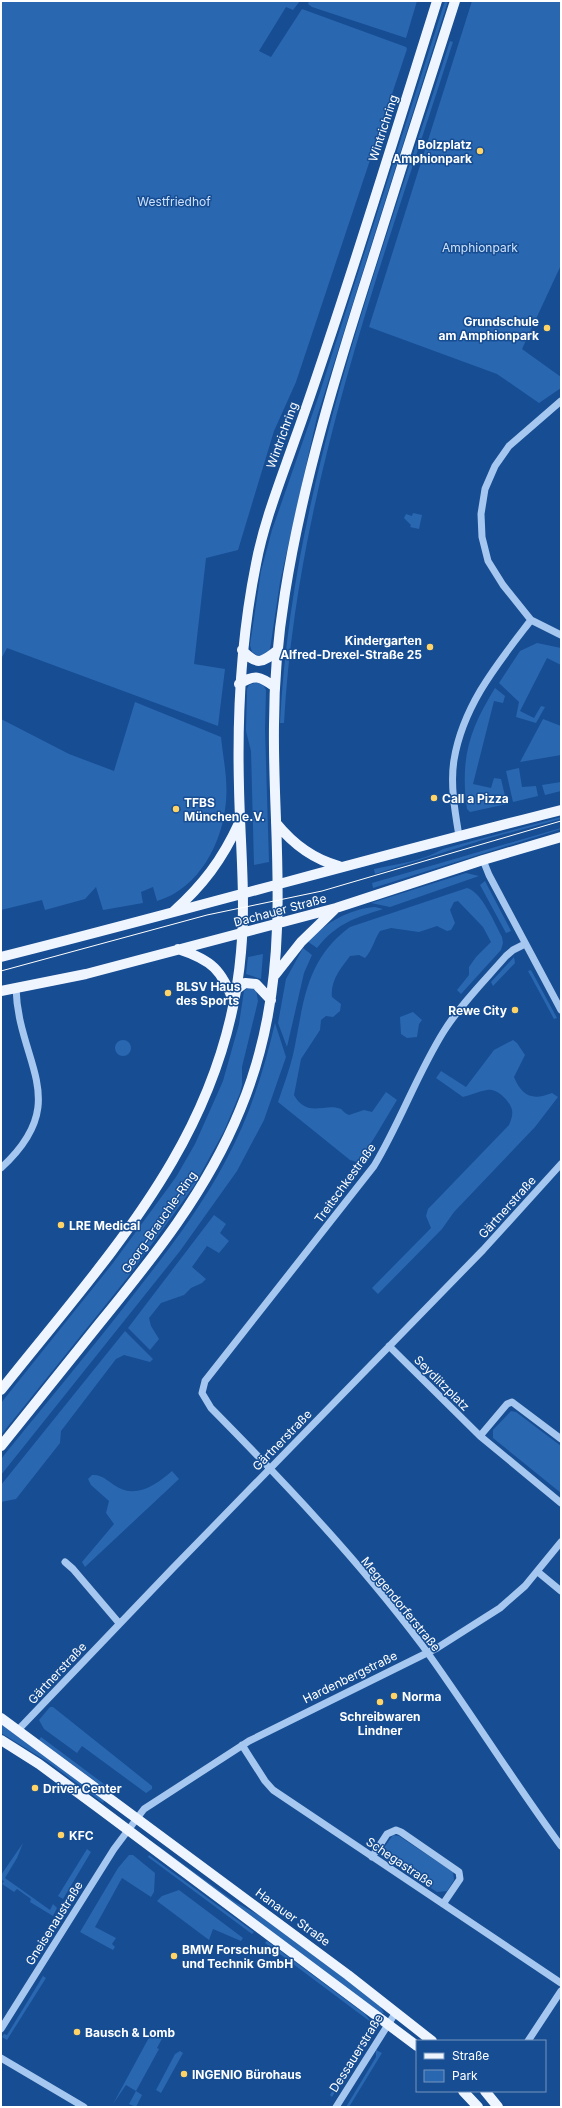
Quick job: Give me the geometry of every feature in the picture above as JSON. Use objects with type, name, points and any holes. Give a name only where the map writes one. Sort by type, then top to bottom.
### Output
[{"type":"main road","name":"Wintrichring","points":[[242,894],[239,684],[248,604],[257,557],[266,525],[333,328],[437,1]]},
{"type":"main road","points":[[277,884],[275,687],[285,593],[294,546],[322,427],[349,333],[455,1]]},
{"type":"main road","points":[[242,650],[254,661],[258,662],[268,658],[278,650]]},
{"type":"main road","points":[[239,684],[254,677],[259,677],[275,687]]},
{"type":"main road","name":"Dachauer Straße","points":[[1,957],[172,914],[341,866],[561,810]]},
{"type":"main road","points":[[172,914],[201,886],[212,872],[226,850],[240,821]]},
{"type":"main road","points":[[276,823],[294,844],[303,850],[325,862],[341,866]]},
{"type":"main road","name":"Dachauer Straße","points":[[1,991],[60,980],[336,908],[483,860],[561,838]]},
{"type":"main road","name":"Georg-Brauchle-Ring","points":[[1,1446],[141,1272],[193,1202],[211,1171],[241,1108],[260,1051],[274,977],[278,923],[277,884]]},
{"type":"main road","name":"Georg-Brauchle-Ring","points":[[1,1390],[116,1246],[164,1178],[193,1126],[210,1088],[222,1052],[234,1004],[242,933],[242,894]]},
{"type":"main road","points":[[274,977],[301,942],[336,908]]},
{"type":"main road","points":[[178,950],[194,955],[214,966],[223,976],[234,1004]]},
{"type":"main road","points":[[236,989],[245,983],[256,984],[270,1000]]},
{"type":"main road","name":"Hanauer Straße","points":[[1,1718],[396,2012],[431,2040]]},
{"type":"main road","points":[[3,1745],[39,1764],[416,2045]]},
{"type":"main road","points":[[464,2092],[478,2107]]},
{"type":"main road","points":[[486,2092],[498,2107]]},
{"type":"street","points":[[561,401],[509,446],[485,489],[481,514],[482,537],[488,560],[503,585],[531,620],[561,635]]},
{"type":"street","points":[[459,836],[453,779],[454,760],[459,737],[467,713],[479,692],[531,620]]},
{"type":"street","points":[[483,860],[561,1010]]},
{"type":"street","name":"Treitschkestraße","points":[[202,1393],[205,1382],[374,1166],[396,1127],[423,1070],[447,1027],[506,956],[513,950],[526,944]]},
{"type":"street","points":[[1,1168],[14,1155],[32,1128],[39,1100],[33,1067],[17,1001],[16,988]]},
{"type":"street","name":"Gärtnerstraße","points":[[18,1730],[119,1623],[483,1250],[561,1164]]},
{"type":"street","name":"Seydlitzplatz","points":[[389,1346],[480,1436],[561,1503]]},
{"type":"street","name":"Meggendorferstraße","points":[[202,1393],[211,1408],[270,1468],[339,1544],[400,1617],[427,1652],[561,1846]]},
{"type":"street","points":[[480,1436],[507,1404],[512,1402],[561,1439]]},
{"type":"street","name":"Hardenbergstraße","points":[[136,1818],[150,1804],[242,1745],[427,1652],[509,1602],[538,1572],[561,1542]]},
{"type":"street","points":[[64,1562],[72,1569],[119,1623]]},
{"type":"street","points":[[538,1572],[561,1590]]},
{"type":"street","name":"Schegastraße","points":[[242,1745],[270,1788],[561,1983]]},
{"type":"street","points":[[127,1830],[136,1818]]},
{"type":"street","name":"Gneisenaustraße","points":[[1,2028],[127,1830]]},
{"type":"street","points":[[372,1857],[387,1834],[396,1830],[455,1869],[459,1872],[460,1879],[443,1904]]},
{"type":"street","points":[[529,2040],[561,1991]]},
{"type":"street","name":"Dessauerstraße","points":[[336,2107],[387,2024],[396,2012]]},
{"type":"street","points":[[1,2058],[84,2107]]},
{"type":"green space","name":"Westfriedhof","points":[[1,1],[300,1],[293,10],[286,7],[259,51],[271,57],[302,9],[406,47],[407,49],[296,382],[274,431],[238,550],[206,558],[194,664],[225,669],[218,726],[7,648],[1,659]]},
{"type":"green space","points":[[309,1],[417,1],[406,38],[312,7],[308,4]]},
{"type":"green space","points":[[445,1],[448,1],[317,417],[280,582],[270,649],[269,653],[260,657],[252,652],[250,645],[261,571],[272,530],[320,392]]},
{"type":"green space","name":"Amphionpark","points":[[472,1],[561,1],[561,265],[522,349],[561,377],[561,388],[539,403],[497,374],[369,327]]},
{"type":"green space","points":[[450,41],[453,42],[372,293],[324,463],[306,548],[292,635],[284,723],[280,723],[288,635],[302,548],[320,462],[368,293]]},
{"type":"green space","points":[[413,513],[422,515],[419,529],[410,527],[411,525],[404,518],[406,514],[412,516]]},
{"type":"green space","points":[[537,643],[561,648],[561,665],[547,658],[520,711],[534,718],[541,706],[545,707],[536,723],[516,717],[519,702],[499,683],[520,651]]},
{"type":"green space","points":[[257,682],[264,686],[266,690],[265,729],[269,862],[254,865],[251,751],[246,731],[247,689],[249,685]]},
{"type":"green space","points":[[495,688],[505,696],[503,703],[494,701],[473,784],[491,788],[494,778],[501,779],[507,804],[470,812],[467,809],[465,791],[466,760],[473,732],[486,703]]},
{"type":"green space","points":[[135,702],[221,737],[226,777],[226,801],[220,832],[206,862],[185,886],[172,895],[157,901],[153,887],[141,892],[143,903],[103,910],[96,887],[85,899],[45,910],[42,900],[1,910],[1,719],[69,754],[114,771]]},
{"type":"green space","points":[[543,719],[561,726],[561,755],[520,762]]},
{"type":"green space","points":[[519,768],[522,787],[536,786],[538,796],[513,802],[506,771]]},
{"type":"green space","points":[[561,782],[561,791],[545,795],[542,785]]},
{"type":"green space","points":[[561,817],[561,819],[486,839],[375,874],[374,869],[418,859],[443,849]]},
{"type":"green space","points":[[561,829],[373,888],[372,883]]},
{"type":"green space","points":[[466,873],[479,876],[390,907],[371,903]]},
{"type":"green space","points":[[485,881],[511,931],[506,933],[480,885]]},
{"type":"green space","points":[[467,888],[473,891],[483,902],[502,937],[503,943],[501,950],[461,994],[457,990],[469,975],[469,967],[476,957],[491,942],[483,927],[458,901],[454,902],[450,910],[455,923],[451,930],[447,931],[437,926],[419,932],[391,928],[380,931],[365,958],[359,955],[350,956],[334,980],[332,997],[341,1004],[340,1011],[333,1017],[326,1016],[321,1020],[320,1030],[301,1059],[294,1095],[299,1102],[305,1106],[311,1108],[335,1107],[341,1109],[349,1115],[364,1110],[372,1112],[386,1092],[397,1100],[373,1140],[357,1162],[350,1160],[278,1102],[293,1055],[308,985],[323,954],[335,940],[350,927]]},
{"type":"green space","points":[[375,907],[383,909],[354,919],[339,927],[317,948],[307,941],[322,928],[338,918],[365,908]]},
{"type":"green space","points":[[303,948],[312,955],[304,973],[287,1047],[278,1023],[286,979]]},
{"type":"green space","points":[[263,954],[261,979],[246,974],[248,957]]},
{"type":"green space","points":[[514,957],[515,963],[493,986],[491,982]]},
{"type":"green space","points":[[531,970],[557,1018],[554,1019],[528,971]]},
{"type":"green space","points":[[249,987],[256,990],[258,1001],[242,1067],[242,1085],[240,1093],[224,1131],[194,1186],[128,1277],[1,1435],[1,1403],[113,1263],[176,1177],[195,1144],[223,1081],[239,1024],[244,991]]},
{"type":"green space","points":[[413,1012],[422,1020],[419,1024],[417,1037],[407,1038],[401,1034],[400,1017]]},
{"type":"green space","points":[[275,1023],[286,1057],[264,1120],[237,1171],[180,1251],[1,1475],[1,1459],[159,1262],[205,1197],[234,1145],[255,1094]]},
{"type":"green space","points":[[123,1040],[130,1045],[131,1048],[126,1055],[123,1056],[116,1051],[115,1048],[120,1041]]},
{"type":"green space","points":[[513,1040],[517,1043],[525,1055],[514,1077],[520,1089],[528,1095],[539,1097],[552,1093],[558,1097],[535,1127],[454,1212],[442,1229],[378,1294],[372,1288],[431,1228],[426,1216],[428,1209],[509,1125],[512,1118],[511,1106],[499,1093],[487,1090],[463,1097],[436,1078],[441,1071],[466,1087],[494,1050]]},
{"type":"green space","points":[[214,1215],[226,1224],[220,1233],[229,1241],[219,1253],[207,1246],[192,1267],[206,1279],[202,1283],[191,1288],[184,1295],[161,1303],[149,1318],[151,1326],[159,1339],[150,1350],[128,1328]]},
{"type":"green space","points":[[125,1331],[153,1359],[150,1362],[124,1355],[116,1359],[61,1431],[60,1443],[16,1499],[1,1502],[1,1485]]},
{"type":"green space","points":[[511,1411],[516,1412],[561,1446],[561,1493],[493,1438],[493,1430]]},
{"type":"green space","points":[[172,1471],[179,1479],[85,1567],[82,1562],[114,1524],[106,1513],[109,1501],[91,1485],[88,1479],[92,1475],[98,1475],[122,1489],[137,1491],[152,1486]]},
{"type":"green space","points":[[50,1707],[53,1707],[152,1786],[152,1789],[146,1793],[82,1746],[77,1753],[44,1729],[39,1720]]},
{"type":"green space","points":[[1,1724],[105,1800],[103,1803],[48,1762],[1,1733]]},
{"type":"green space","points":[[41,1737],[112,1790],[110,1792],[39,1740]]},
{"type":"green space","points":[[393,1835],[399,1836],[453,1872],[454,1880],[447,1891],[437,1892],[386,1859],[383,1849]]},
{"type":"green space","points":[[23,1843],[17,1858],[5,1878],[50,1910],[53,1904],[57,1908],[53,1916],[30,1902],[31,1899],[17,1889],[14,1892],[2,1884],[4,1881],[1,1880],[1,1875]]},
{"type":"green space","points":[[157,1845],[235,1902],[259,1915],[367,1995],[380,2006],[384,2013],[381,2013],[156,1847]]},
{"type":"green space","points":[[87,1849],[91,1852],[63,1899],[58,1896]]},
{"type":"green space","points":[[129,1855],[133,1855],[155,1873],[154,1892],[151,1897],[122,1878],[95,1927],[116,1938],[112,1944],[115,1947],[113,1950],[80,1932],[118,1868]]},
{"type":"green space","points":[[149,1855],[254,1932],[252,1934],[148,1857]]},
{"type":"green space","points":[[179,1890],[243,1938],[241,1941],[213,1929],[209,1940],[157,1901],[162,1896]]},
{"type":"green space","points":[[267,1941],[365,2014],[372,2023],[265,1943]]},
{"type":"green space","points":[[43,1976],[46,1978],[7,2040],[2,2037],[4,2034],[7,2035]]},
{"type":"green space","points":[[157,2029],[165,2033],[157,2048],[159,2049],[136,2091],[126,2085],[113,2104],[152,2032],[155,2034]]},
{"type":"green space","points":[[361,2043],[364,2044],[332,2097],[330,2095]]},
{"type":"green space","points":[[376,2050],[382,2053],[349,2107],[346,2107],[376,2057]]},
{"type":"green space","points":[[180,2051],[183,2053],[161,2093],[156,2090],[175,2054]]},
{"type":"green space","points":[[136,2091],[142,2095],[136,2107],[129,2104]]},
{"type":"tram line","points":[[1,971],[207,915],[322,891],[561,821]]},
{"type":"place","name":"Bolzplatz Amphionpark","points":[[480,151]]},
{"type":"place","name":"Grundschule am Amphionpark","points":[[547,328]]},
{"type":"place","name":"Kindergarten Alfred-Drexel-Straße 25","points":[[430,647]]},
{"type":"place","name":"Call a Pizza","points":[[434,798]]},
{"type":"place","name":"TFBS München e.V.","points":[[176,809]]},
{"type":"place","name":"BLSV Haus des Sports","points":[[168,993]]},
{"type":"place","name":"Rewe City","points":[[515,1010]]},
{"type":"place","name":"LRE Medical","points":[[61,1225]]},
{"type":"place","name":"Norma","points":[[394,1696]]},
{"type":"place","name":"Schreibwaren Lindner","points":[[380,1702]]},
{"type":"place","name":"Driver Center","points":[[35,1788]]},
{"type":"place","name":"KFC","points":[[61,1835]]},
{"type":"place","name":"BMW Forschung und Technik GmbH","points":[[174,1956]]},
{"type":"place","name":"Bausch & Lomb","points":[[77,2032]]},
{"type":"place","name":"INGENIO Bürohaus","points":[[184,2074]]}]
